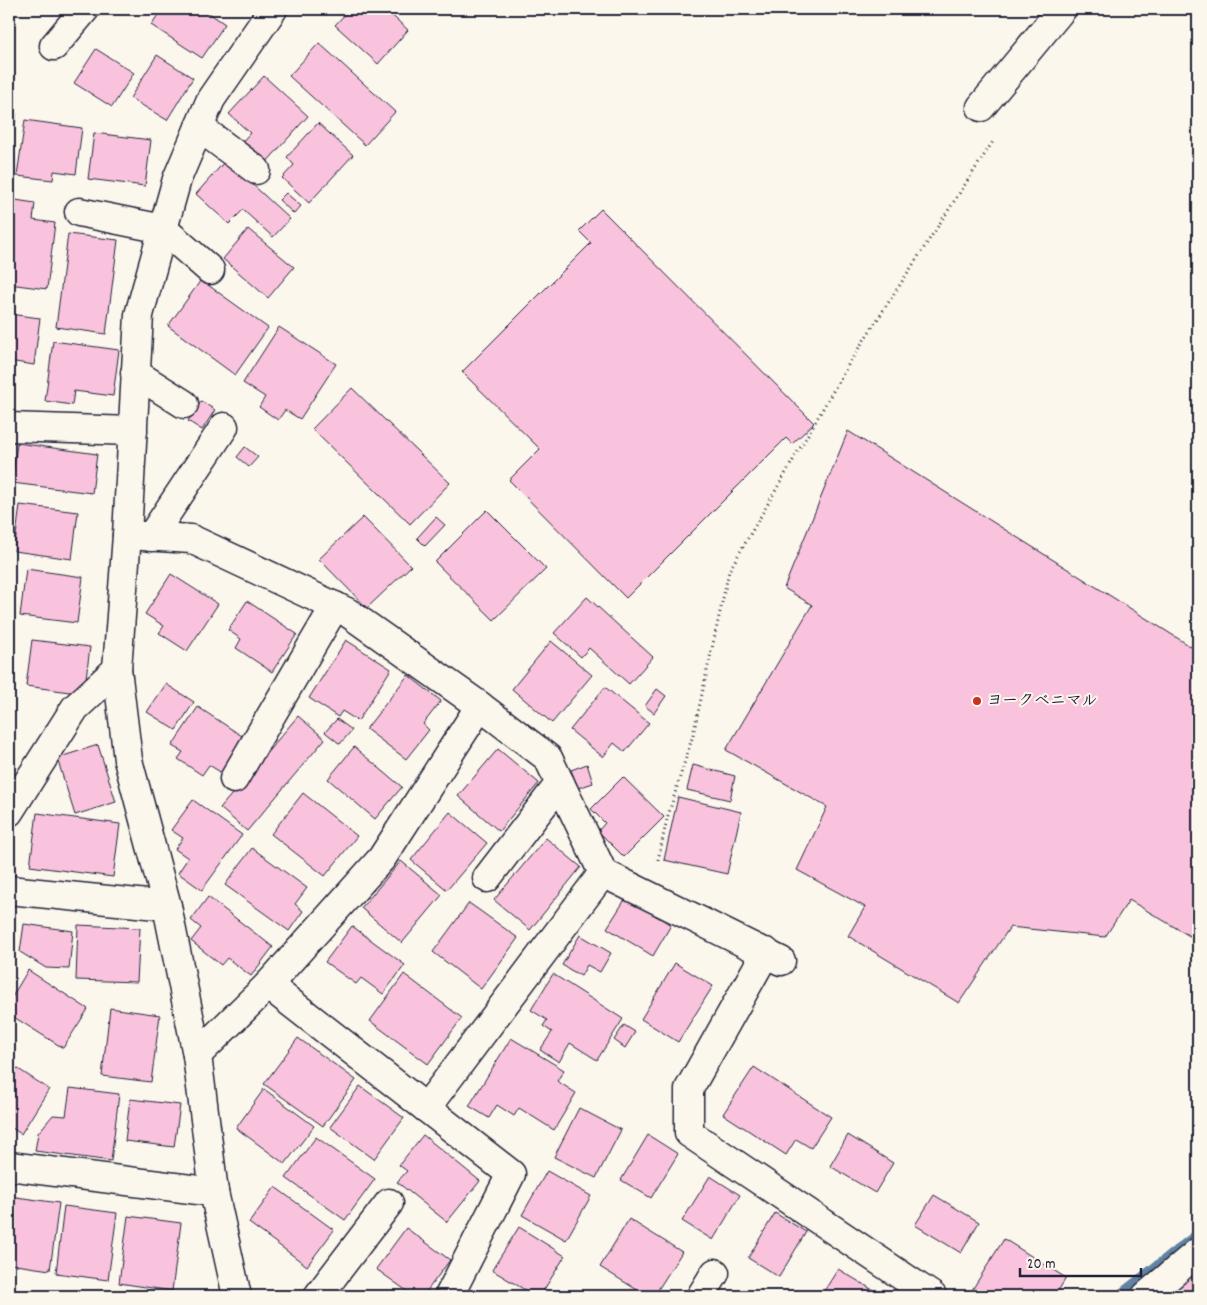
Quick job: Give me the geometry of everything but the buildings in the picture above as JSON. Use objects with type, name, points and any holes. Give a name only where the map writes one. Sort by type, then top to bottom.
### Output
[{"type":"street","points":[[54,46],[85,9]]},
{"type":"street","points":[[237,1296],[214,1192],[197,1055],[168,906],[128,760],[117,669],[139,536],[133,431],[139,315],[177,179],[211,99],[272,9]]},
{"type":"street","points":[[981,107],[1062,9]]},
{"type":"street","points":[[199,127],[256,170]]},
{"type":"street","points":[[79,212],[163,229],[210,270]]},
{"type":"street","points":[[135,373],[184,404]]},
{"type":"street","points":[[139,536],[224,426]]},
{"type":"street","points":[[9,427],[133,431]]},
{"type":"street","points":[[139,536],[191,539],[347,612],[480,706],[548,758],[603,873],[774,956],[689,1089],[689,1133],[932,1296]]},
{"type":"street","points":[[234,778],[335,606]]},
{"type":"street","points":[[9,812],[75,708],[117,669]]},
{"type":"street","points":[[197,1055],[268,985],[382,858],[480,706]]},
{"type":"street","points":[[487,878],[560,783]]},
{"type":"street","points":[[426,1108],[603,873]]},
{"type":"street","points":[[9,890],[168,906]]},
{"type":"street","points":[[268,985],[511,1174],[449,1296]]},
{"type":"street","points":[[9,1166],[214,1192]]},
{"type":"street","points":[[318,1296],[389,1203]]},
{"type":"street","points":[[1146,1296],[1198,1252]]},
{"type":"street","points":[[701,1296],[715,1273]]},
{"type":"path","points":[[650,895],[666,819],[693,735],[729,571],[851,360],[997,135]]},
{"type":"waterway","points":[[9,127],[11,116]]},
{"type":"waterway","points":[[1120,1296],[1198,1235]]},
{"type":"place","name":"ヨークベニマル","points":[[977,701]]}]
